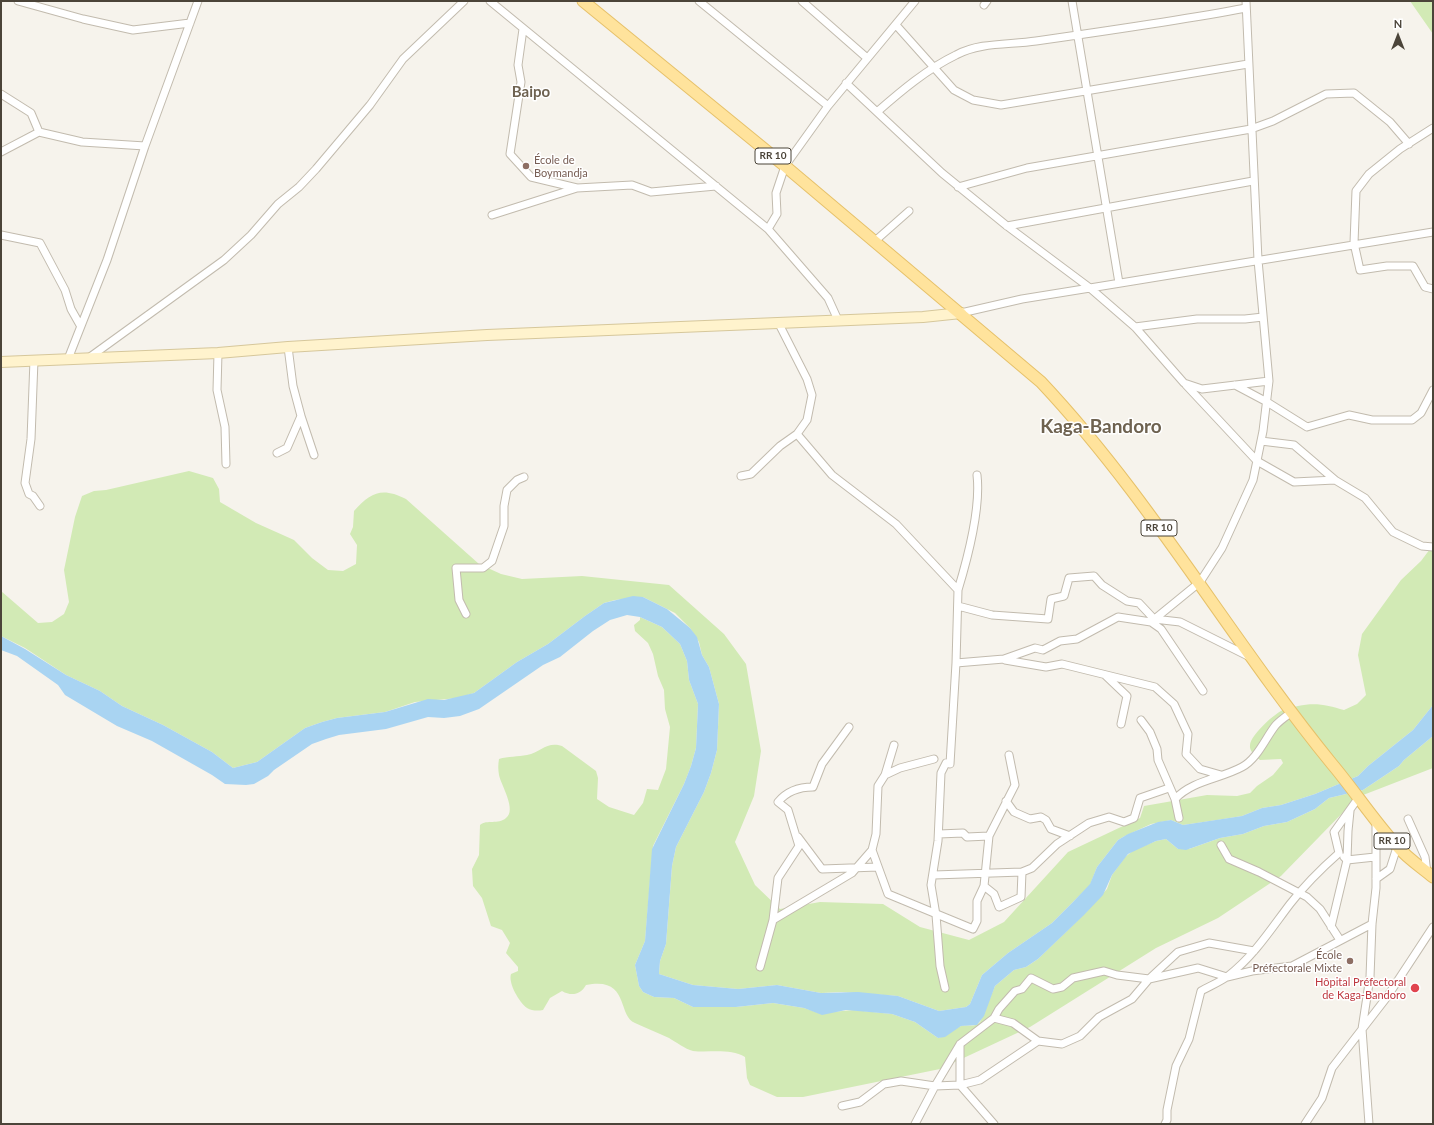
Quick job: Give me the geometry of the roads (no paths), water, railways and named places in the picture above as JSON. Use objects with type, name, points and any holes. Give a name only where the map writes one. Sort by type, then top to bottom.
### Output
[{"type":"main road","name":"RR 10","points":[[583,1],[785,166],[1041,382],[1069,412],[1200,582],[1253,659],[1292,712],[1397,847],[1430,875]]},
{"type":"street","points":[[18,1],[83,19],[133,30],[190,23]]},
{"type":"street","points":[[68,359],[80,325],[107,260],[145,146],[198,1]]},
{"type":"street","points":[[90,357],[224,260],[251,235],[278,204],[299,187],[316,169],[370,105],[403,59],[464,1]]},
{"type":"street","points":[[490,1],[768,229],[828,298],[838,320]]},
{"type":"street","points":[[699,1],[828,106]]},
{"type":"street","points":[[802,1],[867,58]]},
{"type":"street","points":[[768,229],[778,214],[776,192],[785,166],[828,106],[915,1]]},
{"type":"street","points":[[1072,1],[1119,283]]},
{"type":"street","points":[[877,112],[902,90],[935,68],[956,55],[974,48],[1035,42],[1078,34],[1179,20],[1246,4],[1253,181],[1258,260],[1269,381],[1267,402],[1253,480],[1222,548],[1200,582],[1152,621]]},
{"type":"street","points":[[896,25],[954,90],[973,100],[1001,105],[1087,89],[1248,64]]},
{"type":"street","points":[[523,29],[518,65],[521,82],[510,154],[531,177],[577,188]]},
{"type":"street","points":[[846,84],[958,186],[1007,226],[1090,288],[1135,327],[1184,383],[1257,461],[1294,482],[1335,480]]},
{"type":"street","points":[[958,186],[1000,174],[1098,155],[1251,129],[1273,121],[1326,94],[1354,93],[1390,122],[1409,144]]},
{"type":"street","points":[[1,94],[31,113],[39,132]]},
{"type":"street","points":[[1433,128],[1369,174],[1356,191],[1354,243],[1360,270],[1387,266],[1413,266],[1425,287],[1433,289]]},
{"type":"street","points":[[1,152],[39,132],[82,142],[145,146]]},
{"type":"street","points":[[1007,226],[1253,181]]},
{"type":"street","points":[[492,215],[577,188],[632,185],[651,192],[716,186]]},
{"type":"street","points":[[875,241],[910,211]]},
{"type":"street","points":[[1,362],[90,357],[218,353],[288,347],[495,335],[923,317],[960,313],[1022,299],[1354,243],[1433,232]]},
{"type":"street","points":[[1,235],[40,243],[65,290],[71,309],[80,325]]},
{"type":"street","points":[[1135,327],[1197,318],[1245,319],[1263,317]]},
{"type":"street","points":[[741,476],[751,474],[780,446],[797,434],[807,420],[812,394],[807,378],[778,322]]},
{"type":"street","points":[[288,347],[293,386],[314,455]]},
{"type":"street","points":[[218,353],[217,390],[225,427],[226,464]]},
{"type":"street","points":[[34,360],[31,439],[25,483],[29,494],[33,496],[40,506]]},
{"type":"street","points":[[1184,383],[1202,389],[1269,381]]},
{"type":"street","points":[[1234,385],[1267,402],[1307,427],[1349,415],[1372,420],[1412,420],[1421,412],[1433,390]]},
{"type":"street","points":[[277,453],[287,448],[301,416]]},
{"type":"street","points":[[797,434],[832,474],[896,524],[958,590]]},
{"type":"street","points":[[1261,441],[1294,444],[1335,480],[1365,498],[1393,532],[1422,546],[1433,547]]},
{"type":"street","points":[[945,988],[937,942],[936,915],[931,885],[934,874],[939,834],[941,773],[948,763],[956,663],[958,590],[970,544],[978,488],[976,475]]},
{"type":"street","points":[[466,614],[458,600],[456,568],[483,568],[492,561],[504,526],[504,506],[507,490],[517,480],[524,477]]},
{"type":"street","points":[[958,606],[992,616],[1048,619],[1051,599],[1064,596],[1069,578],[1094,576],[1102,586],[1127,601],[1139,603],[1152,621],[1161,630],[1203,691]]},
{"type":"street","points":[[956,663],[1004,659],[1034,648],[1044,650],[1060,641],[1076,639],[1118,617],[1152,621],[1180,622],[1253,659]]},
{"type":"street","points":[[1004,659],[1046,667],[1062,664],[1155,687],[1174,704],[1188,734],[1186,754],[1200,769],[1221,775]]},
{"type":"street","points":[[1104,674],[1127,696],[1121,724]]},
{"type":"street","points":[[1175,799],[1186,789],[1242,767],[1268,739],[1276,726],[1292,712]]},
{"type":"street","points":[[1141,720],[1152,737],[1157,749],[1158,760],[1175,799],[1179,818]]},
{"type":"street","points":[[760,967],[773,920],[778,878],[799,846],[788,810],[778,802],[790,791],[802,787],[813,787],[822,764],[849,727]]},
{"type":"street","points":[[773,920],[852,873],[872,850],[876,834],[878,786],[885,775],[894,745]]},
{"type":"street","points":[[872,850],[888,894],[973,929],[977,921],[976,901],[984,886],[989,836],[1006,800],[1015,785],[1008,755]]},
{"type":"street","points":[[885,775],[900,768],[934,759]]},
{"type":"street","points":[[934,874],[1022,872],[1032,868],[1057,844],[1078,829],[1089,823],[1109,817],[1124,822],[1134,818],[1140,798],[1169,788]]},
{"type":"street","points":[[1359,797],[1334,832],[1339,853],[1347,860],[1375,857]]},
{"type":"street","points":[[1006,800],[1014,812],[1030,819],[1041,817],[1046,820],[1050,830],[1070,836]]},
{"type":"street","points":[[1331,927],[1347,860],[1348,831],[1351,809]]},
{"type":"street","points":[[1408,819],[1425,857],[1430,875]]},
{"type":"street","points":[[1368,1124],[1362,1029],[1370,977],[1372,924],[1376,879],[1376,820]]},
{"type":"street","points":[[795,832],[822,869],[878,867]]},
{"type":"street","points":[[939,834],[963,833],[967,837],[989,836]]},
{"type":"street","points":[[1222,844],[1229,859],[1259,872],[1307,897],[1320,909],[1340,940]]},
{"type":"street","points":[[1376,879],[1390,870],[1397,847]]},
{"type":"street","points":[[1165,1124],[1167,1120],[1167,1110],[1176,1066],[1189,1039],[1201,991],[1227,976],[1254,951],[1299,894],[1339,853]]},
{"type":"street","points":[[984,886],[994,894],[999,907],[1021,897],[1022,872]]},
{"type":"street","points":[[915,1124],[960,1044],[994,1018],[999,1009],[1015,992],[1022,989],[1031,978],[1053,989],[1062,987],[1073,978],[1104,971],[1117,975],[1148,979],[1198,968],[1227,976],[1292,966],[1372,924]]},
{"type":"street","points":[[1305,1124],[1322,1098],[1332,1068],[1411,963],[1433,927]]},
{"type":"street","points":[[994,1018],[1013,1023],[1038,1041],[1062,1044],[1080,1036],[1099,1017],[1132,999],[1148,979],[1162,969],[1172,957],[1186,949],[1209,943],[1254,951]]},
{"type":"street","points":[[842,1106],[860,1102],[884,1084],[901,1081],[935,1086],[960,1085],[980,1080],[1038,1041]]},
{"type":"street","points":[[960,1044],[960,1085],[994,1124]]},
{"type":"water","points":[[633,596],[643,597],[667,609],[690,628],[697,637],[702,655],[709,667],[719,704],[717,750],[711,773],[704,792],[676,847],[672,866],[666,944],[660,961],[659,974],[693,985],[738,989],[777,985],[821,993],[858,992],[898,996],[939,1011],[966,1007],[970,1004],[982,975],[1008,953],[1052,923],[1090,884],[1097,867],[1118,840],[1128,834],[1158,822],[1171,820],[1183,825],[1242,816],[1262,808],[1281,805],[1315,794],[1358,776],[1368,766],[1413,730],[1433,705],[1433,736],[1399,766],[1363,790],[1329,798],[1315,809],[1287,822],[1264,826],[1243,834],[1220,838],[1186,850],[1178,849],[1166,839],[1156,841],[1128,854],[1112,875],[1103,895],[1084,915],[1038,959],[1026,967],[1014,970],[995,986],[984,1016],[977,1025],[961,1026],[945,1037],[938,1038],[915,1022],[892,1014],[846,1010],[822,1015],[804,1008],[773,1003],[736,1007],[693,1007],[674,998],[654,997],[643,992],[639,986],[635,965],[645,941],[652,849],[684,784],[691,766],[696,748],[698,704],[689,680],[687,661],[680,644],[662,627],[640,617],[627,615],[610,620],[593,631],[560,657],[543,665],[479,709],[460,716],[444,718],[428,717],[386,729],[339,735],[326,739],[312,744],[274,770],[268,776],[254,784],[246,785],[225,784],[152,741],[117,726],[65,695],[58,685],[17,656],[1,650],[1,636],[25,649],[66,675],[100,691],[122,706],[163,725],[212,752],[233,768],[257,762],[305,728],[322,722],[337,718],[385,712],[428,699],[444,700],[474,693],[517,662],[548,644],[604,603]]},
{"type":"place","name":"École de Boymandja","points":[[526,166]]},
{"type":"place","name":"École Préfectorale Mixte","points":[[1350,961]]},
{"type":"place","name":"Hôpital Préfectoral de Kaga-Bandoro","points":[[1415,988]]},
{"type":"district","name":"Baipo","points":[[531,92]]},
{"type":"district","name":"Kaga-Bandoro","points":[[1101,427]]}]
